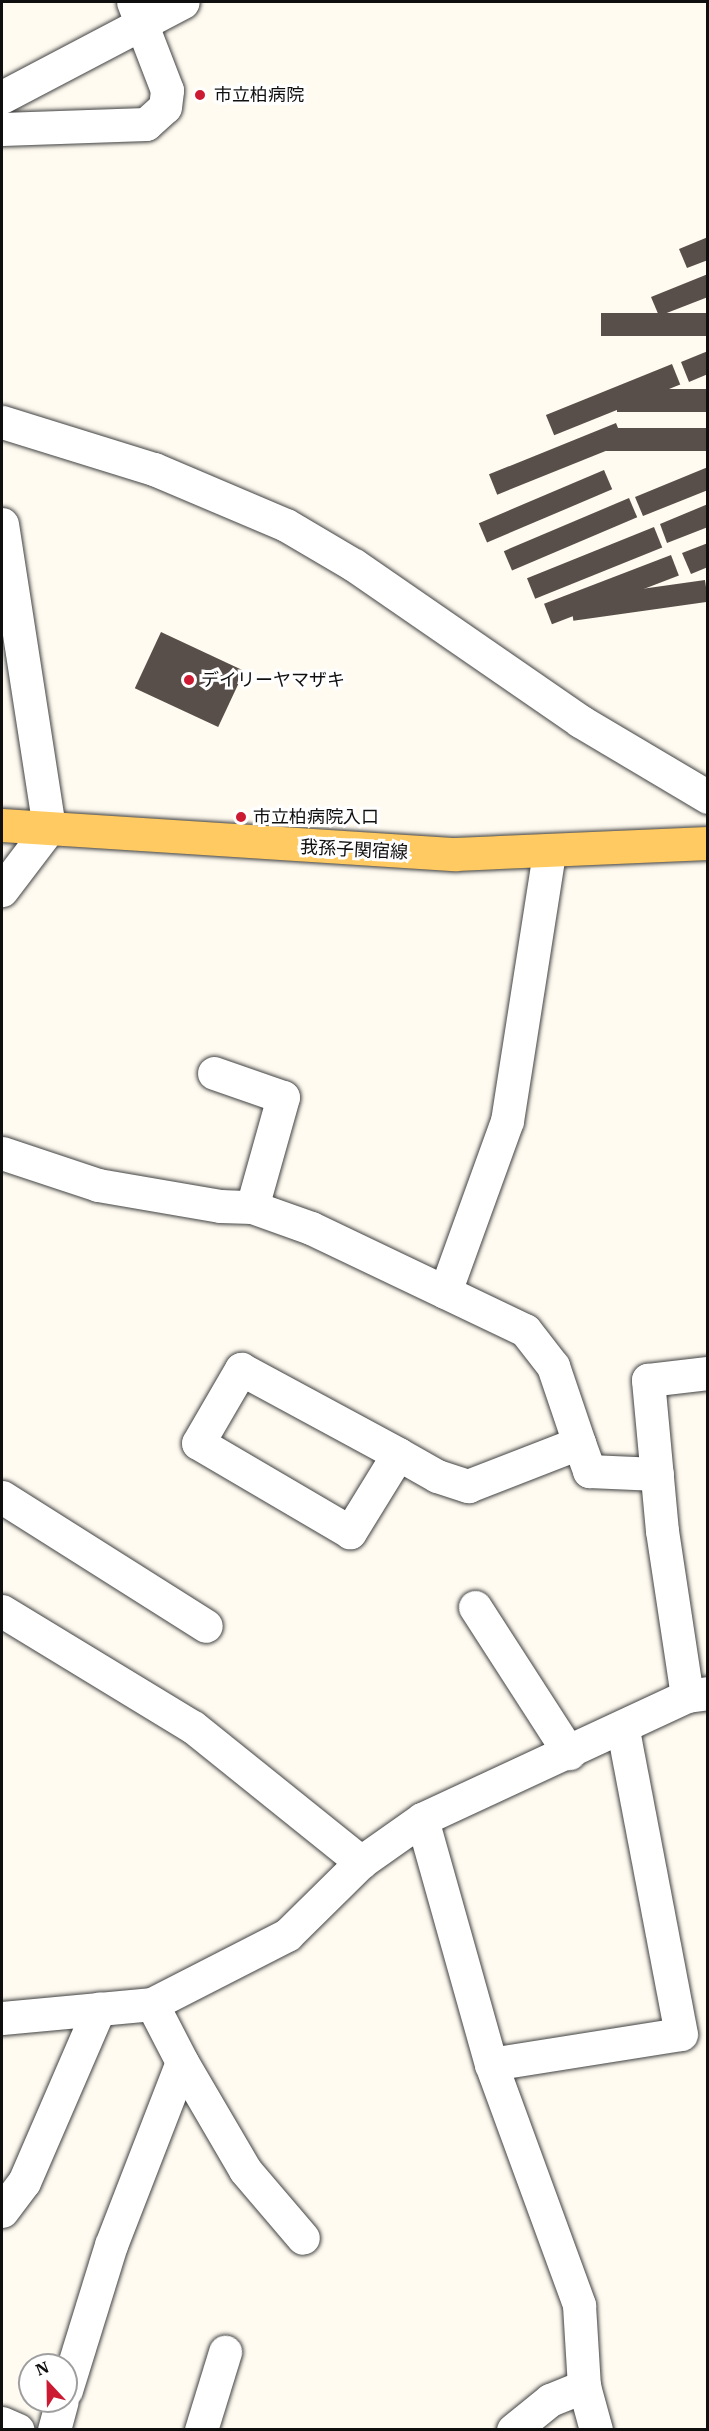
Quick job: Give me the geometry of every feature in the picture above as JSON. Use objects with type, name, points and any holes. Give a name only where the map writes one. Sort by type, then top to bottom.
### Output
[{"type":"main road","name":"我孫子関宿線","points":[[2,825],[355,850],[549,852],[708,843]]},
{"type":"street","points":[[2,97],[137,13],[183,2]]},
{"type":"street","points":[[2,129],[146,124],[165,107],[167,90],[137,13]]},
{"type":"street","points":[[2,422],[154,469],[286,525],[354,565],[580,721],[708,797]]},
{"type":"street","points":[[2,524],[49,828],[2,890]]},
{"type":"street","points":[[445,1292],[507,1121],[549,852]]},
{"type":"street","points":[[214,1073],[283,1097],[252,1207]]},
{"type":"street","points":[[2,1153],[98,1185],[220,1206],[252,1207],[310,1228],[525,1329],[554,1366],[589,1471],[657,1474]]},
{"type":"street","points":[[398,1454],[350,1532],[198,1443],[241,1369],[398,1454],[437,1476],[468,1486],[579,1443]]},
{"type":"street","points":[[2,2018],[152,2004],[286,1935],[361,1862],[422,1819],[697,1695],[657,1474],[648,1380],[708,1374]]},
{"type":"street","points":[[2,1497],[206,1626]]},
{"type":"street","points":[[475,1607],[569,1753]]},
{"type":"street","points":[[2,1611],[193,1727],[361,1862]]},
{"type":"street","points":[[491,2064],[681,2034],[623,1729]]},
{"type":"street","points":[[422,1819],[491,2064],[579,2305],[584,2386],[596,2430]]},
{"type":"street","points":[[152,2004],[182,2062],[246,2170],[303,2238]]},
{"type":"street","points":[[2,2211],[24,2182],[99,2009]]},
{"type":"street","points":[[77,2353],[111,2245],[182,2062]]},
{"type":"street","points":[[201,2430],[225,2352]]},
{"type":"street","points":[[513,2430],[550,2400],[584,2386]]},
{"type":"street","points":[[54,2430],[59,2413]]},
{"type":"street","points":[[2,2423],[18,2430]]},
{"type":"building","points":[[708,237],[708,260],[687,268],[679,249]]},
{"type":"building","points":[[708,274],[708,297],[659,316],[651,297]]},
{"type":"building","points":[[601,313],[708,313],[708,336],[601,336]]},
{"type":"building","points":[[708,351],[708,374],[689,382],[681,362]]},
{"type":"building","points":[[672,364],[680,384],[554,435],[546,415]]},
{"type":"building","points":[[617,389],[708,389],[708,412],[617,412]]},
{"type":"building","points":[[616,423],[624,443],[497,495],[489,474]]},
{"type":"building","points":[[606,428],[708,428],[708,451],[606,451]]},
{"type":"building","points":[[708,467],[708,490],[643,516],[635,497]]},
{"type":"building","points":[[604,470],[612,489],[487,542],[479,523]]},
{"type":"building","points":[[629,498],[637,517],[512,570],[504,551]]},
{"type":"building","points":[[708,504],[708,527],[667,543],[660,524]]},
{"type":"building","points":[[654,527],[662,547],[535,599],[527,578]]},
{"type":"building","points":[[708,543],[708,567],[691,574],[682,553]]},
{"type":"building","points":[[671,555],[679,576],[552,624],[544,604]]},
{"type":"building","points":[[705,580],[708,602],[573,621],[570,599]]},
{"type":"building","name":"デイリーヤマザキ","points":[[161,632],[244,671],[218,727],[135,688]]},
{"type":"place","name":"市立柏病院","points":[[200,95]]},
{"type":"place","name":"デイリーヤマザキ","points":[[189,680]]},
{"type":"place","name":"市立柏病院入口","points":[[241,817]]}]
